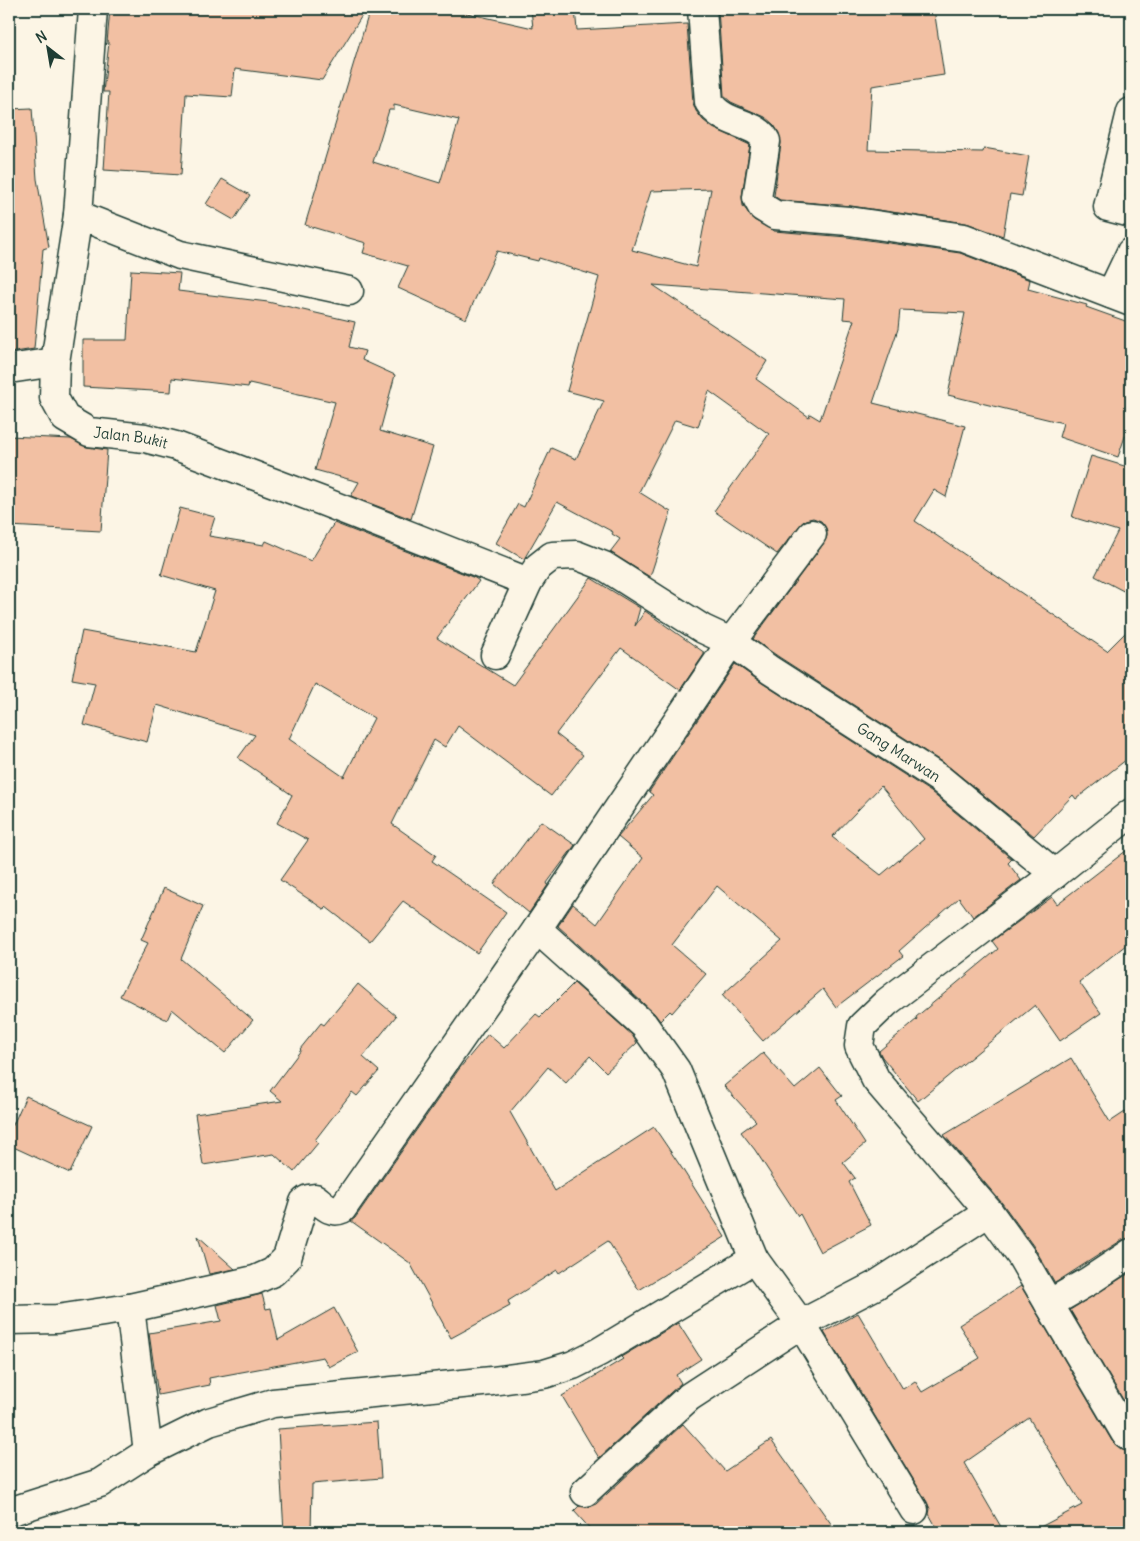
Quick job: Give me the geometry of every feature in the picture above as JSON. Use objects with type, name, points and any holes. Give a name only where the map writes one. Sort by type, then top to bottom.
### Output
[{"type":"street","name":"Jalan Bukit","points":[[93,9],[78,215],[56,362],[54,398],[65,418],[89,432],[145,438],[176,446],[528,582]]},
{"type":"street","points":[[702,9],[709,102],[714,111],[722,116],[763,134],[766,140],[757,198],[762,207],[775,215],[849,221],[964,238],[1121,298],[1131,252]]},
{"type":"street","points":[[1131,112],[1108,207],[1131,213]]},
{"type":"street","points":[[78,215],[180,255],[350,291]]},
{"type":"street","points":[[9,369],[56,362]]},
{"type":"street","points":[[9,1320],[57,1319],[130,1308],[255,1280],[273,1272],[287,1258],[304,1202],[315,1198],[332,1210],[337,1211],[342,1208],[537,929],[731,642],[812,534]]},
{"type":"street","name":"Gang Marwan","points":[[495,655],[528,582],[538,567],[552,556],[576,555],[604,566],[703,629],[731,642],[778,676],[940,779],[1055,874]]},
{"type":"street","points":[[1131,813],[1055,874],[887,1002],[862,1026],[859,1046],[876,1080],[989,1212],[1021,1256],[1125,1432],[1131,1437]]},
{"type":"street","points":[[537,929],[644,1024],[676,1070],[754,1259],[800,1324],[914,1510]]},
{"type":"street","points":[[585,1492],[689,1397],[800,1324],[876,1285],[989,1212]]},
{"type":"street","points":[[1049,1304],[1090,1281],[1131,1253]]},
{"type":"street","points":[[9,1512],[100,1484],[148,1452],[209,1422],[273,1403],[492,1381],[544,1374],[573,1365],[599,1352],[754,1259]]},
{"type":"street","points":[[130,1308],[148,1452]]},
{"type":"building","points":[[110,9],[366,9],[322,80],[235,69],[232,97],[186,94],[181,175],[104,170],[109,92],[103,92],[109,43],[107,43]]},
{"type":"building","points":[[370,9],[449,9],[533,28],[531,9],[575,9],[577,30],[687,24],[693,103],[696,111],[713,128],[750,145],[742,196],[743,206],[754,220],[774,231],[847,237],[960,253],[1030,280],[1028,289],[1087,305],[1086,307],[1131,323],[1131,419],[1118,457],[1059,437],[1063,423],[948,395],[965,313],[900,310],[898,329],[873,403],[965,426],[946,497],[934,490],[915,521],[1107,651],[1131,627],[1131,756],[1076,799],[1073,795],[1034,836],[948,766],[753,639],[824,543],[827,536],[826,528],[821,521],[813,518],[805,520],[777,554],[714,511],[769,434],[709,391],[698,427],[675,420],[639,492],[671,512],[650,577],[610,552],[620,539],[612,534],[613,532],[557,502],[524,559],[496,543],[518,504],[524,507],[551,448],[576,459],[604,401],[567,391],[599,277],[539,258],[538,261],[497,251],[466,319],[398,288],[408,266],[363,253],[366,243],[305,225]],"holes":[[[394,105],[459,120],[440,183],[373,162],[389,110],[394,110]],[[711,189],[696,267],[632,250],[651,191]],[[653,285],[845,299],[843,319],[854,320],[820,420],[810,414],[809,417],[756,379],[767,361]]]},
{"type":"building","points":[[718,9],[841,12],[882,9],[934,9],[944,75],[872,86],[868,150],[983,152],[984,148],[1029,156],[1022,196],[1010,194],[1003,236],[966,223],[851,206],[780,200],[774,196],[781,143],[779,133],[774,125],[765,117],[731,102],[724,96]]},
{"type":"building","points":[[32,108],[37,179],[49,247],[43,249],[34,349],[9,353],[9,109]]},
{"type":"building","points":[[222,179],[250,195],[234,220],[206,204]]},
{"type":"building","points":[[131,270],[180,273],[178,291],[268,302],[355,322],[349,347],[365,351],[362,360],[395,375],[380,431],[433,447],[411,519],[351,496],[359,482],[315,470],[335,402],[249,383],[248,387],[172,378],[171,392],[83,387],[83,340],[127,340]]},
{"type":"building","points":[[9,436],[71,439],[87,447],[107,450],[101,531],[9,526]]},
{"type":"building","points":[[1091,456],[1131,468],[1131,595],[1095,576],[1118,531],[1072,517]]},
{"type":"building","points":[[180,508],[215,517],[209,536],[264,545],[266,541],[311,561],[334,523],[479,581],[437,638],[513,685],[591,578],[640,608],[635,626],[645,611],[705,653],[680,690],[621,648],[556,734],[583,755],[551,796],[458,726],[445,747],[434,740],[392,824],[436,855],[432,861],[506,912],[477,953],[403,901],[370,941],[326,907],[325,910],[280,880],[308,840],[277,823],[292,795],[238,758],[255,735],[157,705],[147,742],[84,725],[95,683],[72,679],[82,631],[196,652],[215,591],[161,575]],"holes":[[[315,684],[374,718],[344,777],[289,739]]]},
{"type":"building","points":[[735,664],[931,792],[1012,859],[1008,863],[1021,880],[973,917],[959,898],[899,951],[903,956],[836,1007],[823,989],[763,1041],[722,995],[782,941],[717,886],[672,945],[706,974],[672,1013],[670,1011],[660,1021],[654,1013],[558,926],[573,904],[597,924],[643,858],[618,837],[653,795],[649,792]],"holes":[[[881,786],[924,839],[881,875],[832,837]]]},
{"type":"building","points":[[541,821],[575,845],[547,883],[548,885],[529,913],[494,884]]},
{"type":"building","points":[[1131,847],[1131,941],[1079,982],[1101,1013],[1060,1041],[1035,1005],[918,1101],[879,1051],[917,1019],[916,1017],[998,949],[992,941],[1052,897],[1057,904]]},
{"type":"building","points":[[164,888],[203,906],[181,959],[253,1020],[225,1053],[172,1009],[167,1020],[120,996],[148,943],[141,940]]},
{"type":"building","points":[[574,983],[632,1035],[637,1043],[606,1072],[590,1056],[566,1083],[548,1067],[510,1112],[555,1191],[654,1127],[725,1237],[639,1290],[608,1241],[559,1273],[557,1270],[508,1301],[510,1306],[451,1338],[410,1263],[351,1221],[355,1218],[459,1069],[488,1034],[504,1048],[536,1014],[540,1017]]},
{"type":"building","points":[[358,984],[396,1016],[363,1057],[379,1071],[357,1096],[352,1092],[315,1140],[318,1143],[294,1172],[274,1154],[203,1165],[195,1114],[282,1101],[270,1091],[321,1023],[324,1025]]},
{"type":"building","points":[[763,1053],[795,1089],[820,1068],[842,1096],[836,1100],[865,1144],[843,1162],[855,1178],[849,1182],[871,1225],[820,1252],[800,1214],[798,1216],[741,1132],[756,1121],[724,1086]]},
{"type":"building","points":[[1071,1058],[1110,1122],[1131,1108],[1131,1238],[1122,1240],[1055,1283],[1034,1247],[1002,1203],[944,1135]]},
{"type":"building","points":[[26,1096],[92,1126],[70,1173],[9,1145],[9,1134]]},
{"type":"building","points":[[198,1236],[235,1269],[209,1274]]},
{"type":"building","points":[[1131,1272],[1131,1413],[1070,1310]]},
{"type":"building","points":[[1021,1286],[1112,1441],[1122,1450],[1131,1452],[1131,1532],[1031,1532],[1082,1505],[1029,1418],[964,1463],[1004,1532],[939,1532],[929,1514],[930,1509],[927,1502],[824,1332],[858,1313],[903,1389],[915,1381],[922,1392],[980,1358],[959,1325]]},
{"type":"building","points":[[262,1294],[266,1309],[271,1308],[278,1340],[334,1308],[358,1352],[329,1367],[323,1357],[209,1378],[210,1385],[158,1395],[149,1333],[221,1321],[217,1305]]},
{"type":"building","points":[[678,1323],[701,1359],[676,1375],[681,1383],[599,1458],[562,1396],[623,1359],[621,1357]]},
{"type":"building","points":[[377,1422],[381,1478],[312,1484],[311,1532],[284,1532],[278,1429]]},
{"type":"building","points":[[683,1424],[725,1471],[771,1440],[837,1532],[593,1532],[574,1511],[579,1506],[588,1507],[596,1504]]}]
